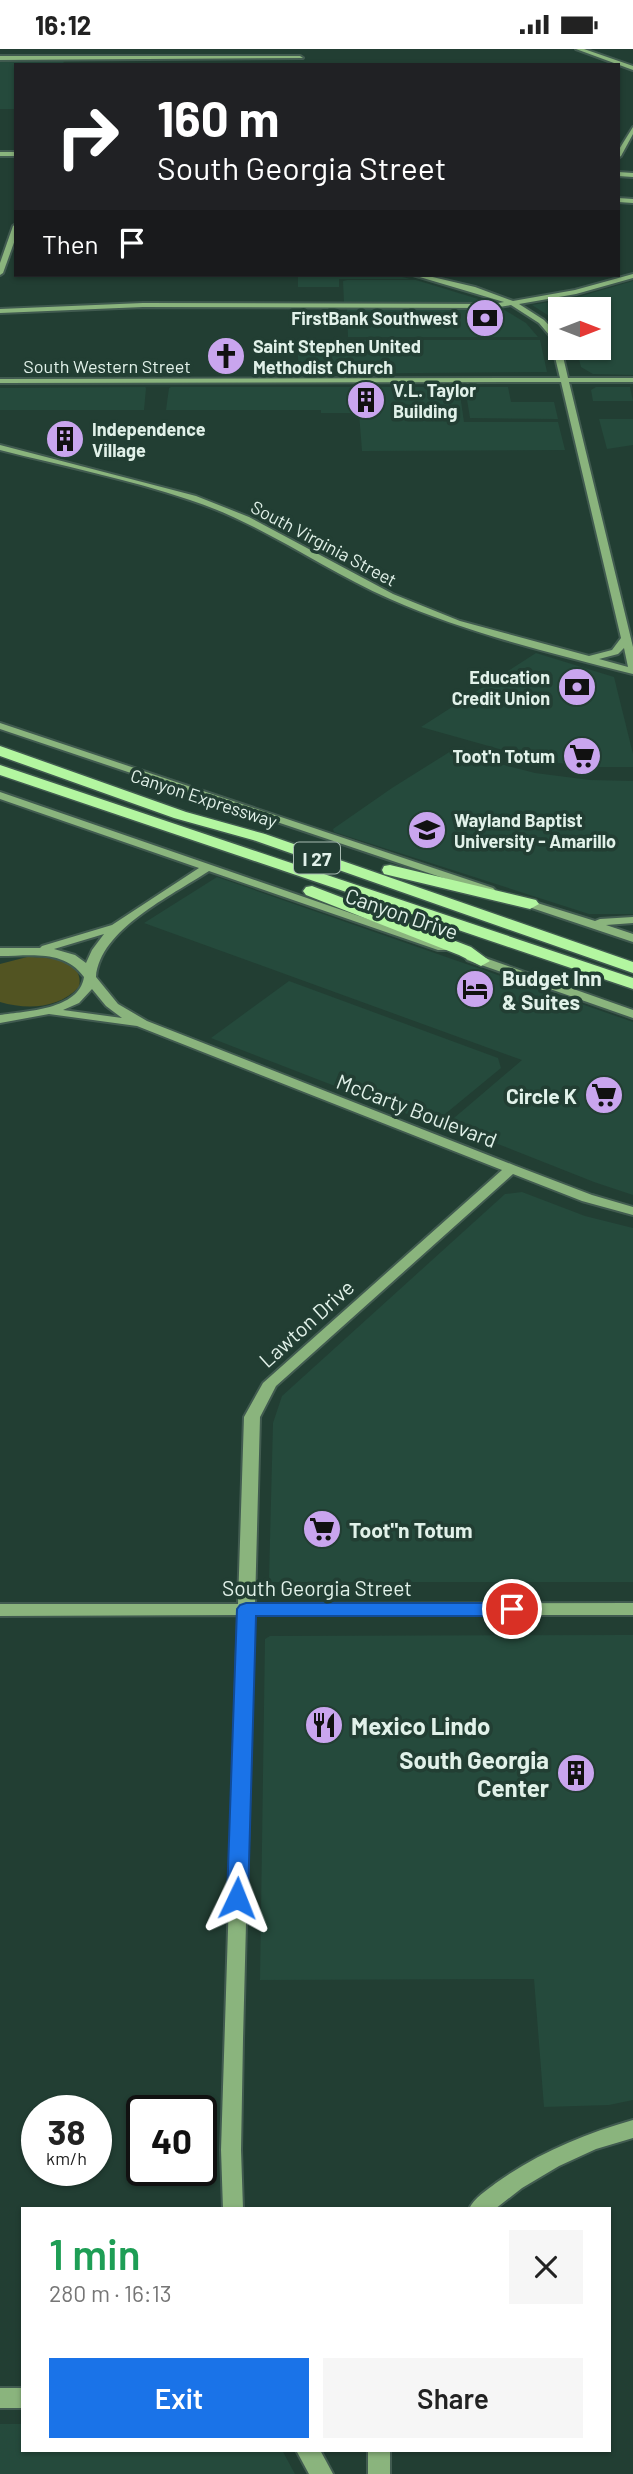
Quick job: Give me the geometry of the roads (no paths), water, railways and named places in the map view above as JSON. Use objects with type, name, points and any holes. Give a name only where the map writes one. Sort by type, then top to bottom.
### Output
[{"type":"highway","name":"Canyon Expressway","points":[[0,751],[180,815],[259,837],[629,975]]},
{"type":"highway","name":"Canyon Expressway","points":[[0,770],[629,975]]},
{"type":"highway","points":[[120,811],[130,818],[465,951],[481,961]]},
{"type":"highway","points":[[259,837],[281,840],[509,901],[530,904]]},
{"type":"main road","points":[[579,49],[617,63]]},
{"type":"main road","points":[[0,58],[71,62],[300,61],[300,50]]},
{"type":"main road","points":[[620,152],[633,129]]},
{"type":"main road","points":[[0,273],[14,232]]},
{"type":"main road","points":[[0,311],[156,305],[513,304],[593,288],[633,276]]},
{"type":"main road","points":[[425,277],[478,291],[513,304],[549,329],[556,338],[568,365],[570,395],[633,669]]},
{"type":"main road","points":[[568,365],[586,375],[618,380]]},
{"type":"main road","points":[[517,381],[550,375],[568,365]]},
{"type":"main road","points":[[570,395],[590,384],[618,380]]},
{"type":"main road","name":"South Western Street","points":[[0,381],[633,380]]},
{"type":"main road","points":[[517,381],[550,385],[570,395]]},
{"type":"main road","name":"South Virginia Street","points":[[0,447],[192,498],[267,529],[390,596],[421,609],[580,657],[633,669]]},
{"type":"main road","points":[[580,657],[615,652],[626,638]]},
{"type":"main road","points":[[0,726],[633,938]]},
{"type":"main road","name":"Canyon Drive","points":[[0,795],[633,1014]]},
{"type":"main road","points":[[0,958],[55,947],[116,927],[207,867]]},
{"type":"main road","points":[[585,922],[614,923],[633,920]]},
{"type":"main road","points":[[0,1019],[55,1009],[76,1000],[88,989],[91,963],[99,947],[116,927]]},
{"type":"main road","points":[[0,952],[45,952],[72,958],[86,969],[90,979],[111,1004],[143,1024]]},
{"type":"main road","points":[[0,1009],[74,1013],[143,1024]]},
{"type":"main road","name":"McCarty Boulevard","points":[[143,1024],[512,1170],[587,1198],[633,1211]]},
{"type":"main road","name":"Lawton Drive","points":[[233,2207],[231,2150],[250,1427],[258,1401],[270,1383],[512,1170]]},
{"type":"main road","name":"South Georgia Street","points":[[0,1609],[633,1609]]},
{"type":"main road","points":[[482,2207],[524,2173],[579,2145],[633,2129]]},
{"type":"main road","points":[[0,2398],[21,2398]]},
{"type":"main road","points":[[308,2452],[322,2474]]},
{"type":"main road","points":[[379,2452],[380,2474]]},
{"type":"place","name":"FirstBank Southwest","points":[[485,318]]},
{"type":"place","name":"Saint Stephen United Methodist Church","points":[[226,356]]},
{"type":"place","name":"V.L. Taylor Building","points":[[366,400]]},
{"type":"place","name":"Independence Village","points":[[65,439]]},
{"type":"place","name":"Education Credit Union","points":[[577,687]]},
{"type":"place","name":"Toot'n Totum","points":[[582,756]]},
{"type":"place","name":"Wayland Baptist University - Amarillo","points":[[427,830]]},
{"type":"place","name":"Budget Inn & Suites","points":[[475,989]]},
{"type":"place","name":"Circle K","points":[[604,1095]]},
{"type":"place","name":"Toot\"n Totum","points":[[322,1529]]},
{"type":"place","name":"Mexico Lindo","points":[[324,1725]]},
{"type":"place","name":"South Georgia Center","points":[[576,1773]]}]
